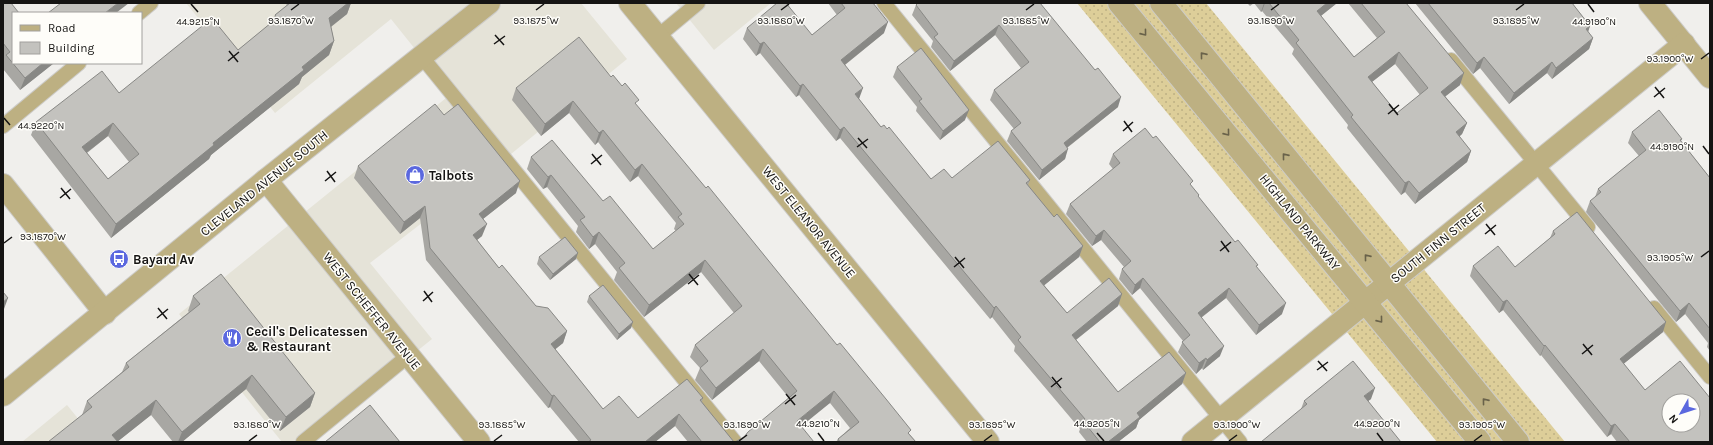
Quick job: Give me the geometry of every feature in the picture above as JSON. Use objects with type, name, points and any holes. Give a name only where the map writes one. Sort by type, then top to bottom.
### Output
[{"type":"street","name":"CLEVELAND AVENUE SOUTH","points":[[3,395],[106,313],[266,180],[489,3]]},
{"type":"street","name":"WEST ELEANOR AVENUE","points":[[630,3],[988,442]]},
{"type":"street","name":"HIGHLAND PARKWAY","points":[[1119,3],[1480,442]]},
{"type":"street","points":[[1161,3],[1518,442]]},
{"type":"street","points":[[1650,3],[1710,76]]},
{"type":"street","name":"SOUTH FINN STREET","points":[[1193,442],[1684,44]]},
{"type":"street","name":"WEST SCHEFFER AVENUE","points":[[266,180],[479,442]]},
{"type":"street","points":[[3,185],[106,313]]},
{"type":"lane","points":[[140,12],[151,3]]},
{"type":"lane","points":[[657,37],[698,3]]},
{"type":"lane","points":[[884,3],[1240,442]]},
{"type":"lane","points":[[1443,51],[1596,237]]},
{"type":"lane","points":[[422,57],[736,442]]},
{"type":"lane","points":[[3,126],[78,64]]},
{"type":"lane","points":[[1646,298],[1710,377]]},
{"type":"lane","points":[[302,442],[408,356]]},
{"type":"shaded area","points":[[186,3],[581,3],[627,59],[505,159],[370,263],[432,339],[304,442],[282,442],[179,314],[451,94],[391,19],[275,113]]},
{"type":"shaded area","points":[[676,3],[771,3],[714,50]]},
{"type":"shaded area","points":[[1077,3],[1206,3],[1565,442],[1437,442]]},
{"type":"shaded area","points":[[67,405],[97,442],[22,442]]},
{"type":"building","points":[[3,3],[11,3],[18,12],[12,12],[12,62],[6,55],[10,52],[3,43]]},
{"type":"building","points":[[61,3],[118,3],[106,12],[49,12]]},
{"type":"building","points":[[290,3],[348,3],[329,18],[334,41],[302,67],[304,70],[116,224],[36,122],[102,71],[119,93],[212,18],[238,50],[277,18],[275,15]],"holes":[[[113,123],[139,154],[108,179],[82,147]]]},
{"type":"building","points":[[777,3],[786,3],[812,35],[845,8],[841,3],[873,3],[888,22],[841,60],[863,88],[855,94],[881,127],[884,125],[887,129],[889,127],[931,179],[944,169],[952,178],[998,141],[1030,180],[1026,183],[1054,217],[1057,214],[1083,246],[1040,281],[1067,313],[1109,278],[1122,294],[1072,335],[1118,392],[1169,352],[1186,373],[1137,413],[1140,417],[1108,442],[1100,442],[1083,421],[1085,419],[1018,340],[1021,337],[996,306],[994,308],[844,127],[840,130],[803,84],[800,86],[764,42],[760,44],[747,28]]},
{"type":"building","points":[[918,3],[1040,3],[1095,70],[1098,68],[1121,97],[1064,143],[1068,149],[1042,170],[1011,131],[1021,123],[994,90],[1029,62],[999,25],[954,61],[934,37],[938,34],[916,5]]},
{"type":"building","points":[[1269,3],[1327,3],[1317,11],[1354,57],[1385,32],[1361,3],[1406,3],[1464,73],[1441,92],[1467,123],[1456,132],[1471,151],[1419,193],[1409,181],[1405,183],[1351,117],[1353,115],[1296,43],[1299,40]],"holes":[[[1399,52],[1428,88],[1397,113],[1368,77]]]},
{"type":"building","points":[[1428,3],[1572,3],[1590,26],[1586,29],[1593,38],[1556,68],[1552,62],[1514,93],[1484,57],[1477,63]]},
{"type":"building","points":[[579,37],[611,77],[613,75],[622,86],[625,83],[639,100],[635,103],[706,188],[708,186],[837,345],[840,343],[911,430],[908,433],[916,442],[840,442],[838,439],[859,422],[834,391],[797,421],[814,442],[735,442],[744,437],[797,391],[763,349],[716,388],[700,368],[708,361],[695,345],[742,306],[705,260],[649,305],[619,268],[625,263],[599,232],[593,237],[580,220],[585,217],[551,175],[548,177],[531,157],[552,140],[603,201],[610,196],[653,249],[684,224],[678,217],[682,214],[642,164],[635,170],[603,130],[599,133],[573,101],[545,124],[516,88]]},
{"type":"building","points":[[921,48],[969,110],[943,131],[919,101],[922,99],[897,67]]},
{"type":"building","points":[[13,64],[42,64],[25,78]]},
{"type":"building","points":[[435,104],[444,115],[458,104],[520,181],[479,214],[487,224],[473,235],[499,268],[502,265],[536,306],[548,308],[567,331],[551,344],[603,409],[619,396],[638,418],[687,379],[703,398],[700,400],[734,442],[702,442],[679,414],[645,442],[588,442],[591,440],[554,395],[552,396],[430,248],[425,206],[404,222],[358,166]]},
{"type":"building","points":[[1659,110],[1710,178],[1710,329],[1689,303],[1680,311],[1590,201],[1601,192],[1598,189],[1646,150],[1632,132]]},
{"type":"building","points":[[1145,128],[1153,138],[1156,136],[1193,181],[1190,184],[1199,195],[1198,196],[1235,242],[1238,240],[1258,265],[1256,266],[1286,303],[1259,325],[1229,288],[1198,313],[1224,346],[1207,360],[1206,358],[1199,363],[1182,342],[1190,335],[1143,278],[1135,285],[1122,269],[1131,261],[1104,230],[1096,236],[1070,204],[1120,163],[1113,154]]},
{"type":"building","points":[[1577,212],[1666,322],[1620,359],[1645,390],[1680,361],[1710,398],[1710,442],[1630,442],[1615,424],[1611,426],[1507,300],[1503,302],[1473,266],[1498,246],[1515,267],[1555,234],[1553,231]]},
{"type":"building","points":[[565,237],[578,253],[553,274],[539,257]]},
{"type":"building","points":[[221,274],[315,393],[286,417],[252,375],[182,432],[156,400],[112,435],[118,442],[48,442],[92,407],[87,401],[129,367],[126,363],[200,304],[193,296]]},
{"type":"building","points":[[603,285],[633,322],[619,334],[589,296]]},
{"type":"building","points":[[3,292],[8,298],[3,302]]},
{"type":"building","points":[[1353,361],[1375,388],[1364,396],[1401,442],[1261,442],[1307,404],[1304,401]]},
{"type":"building","points":[[370,405],[400,442],[325,442]]},
{"type":"place","name":"Talbots","points":[[415,175]]},
{"type":"place","name":"Bayard Av","points":[[119,259]]},
{"type":"place","name":"Cecil's Delicatessen & Restaurant","points":[[232,338]]}]
